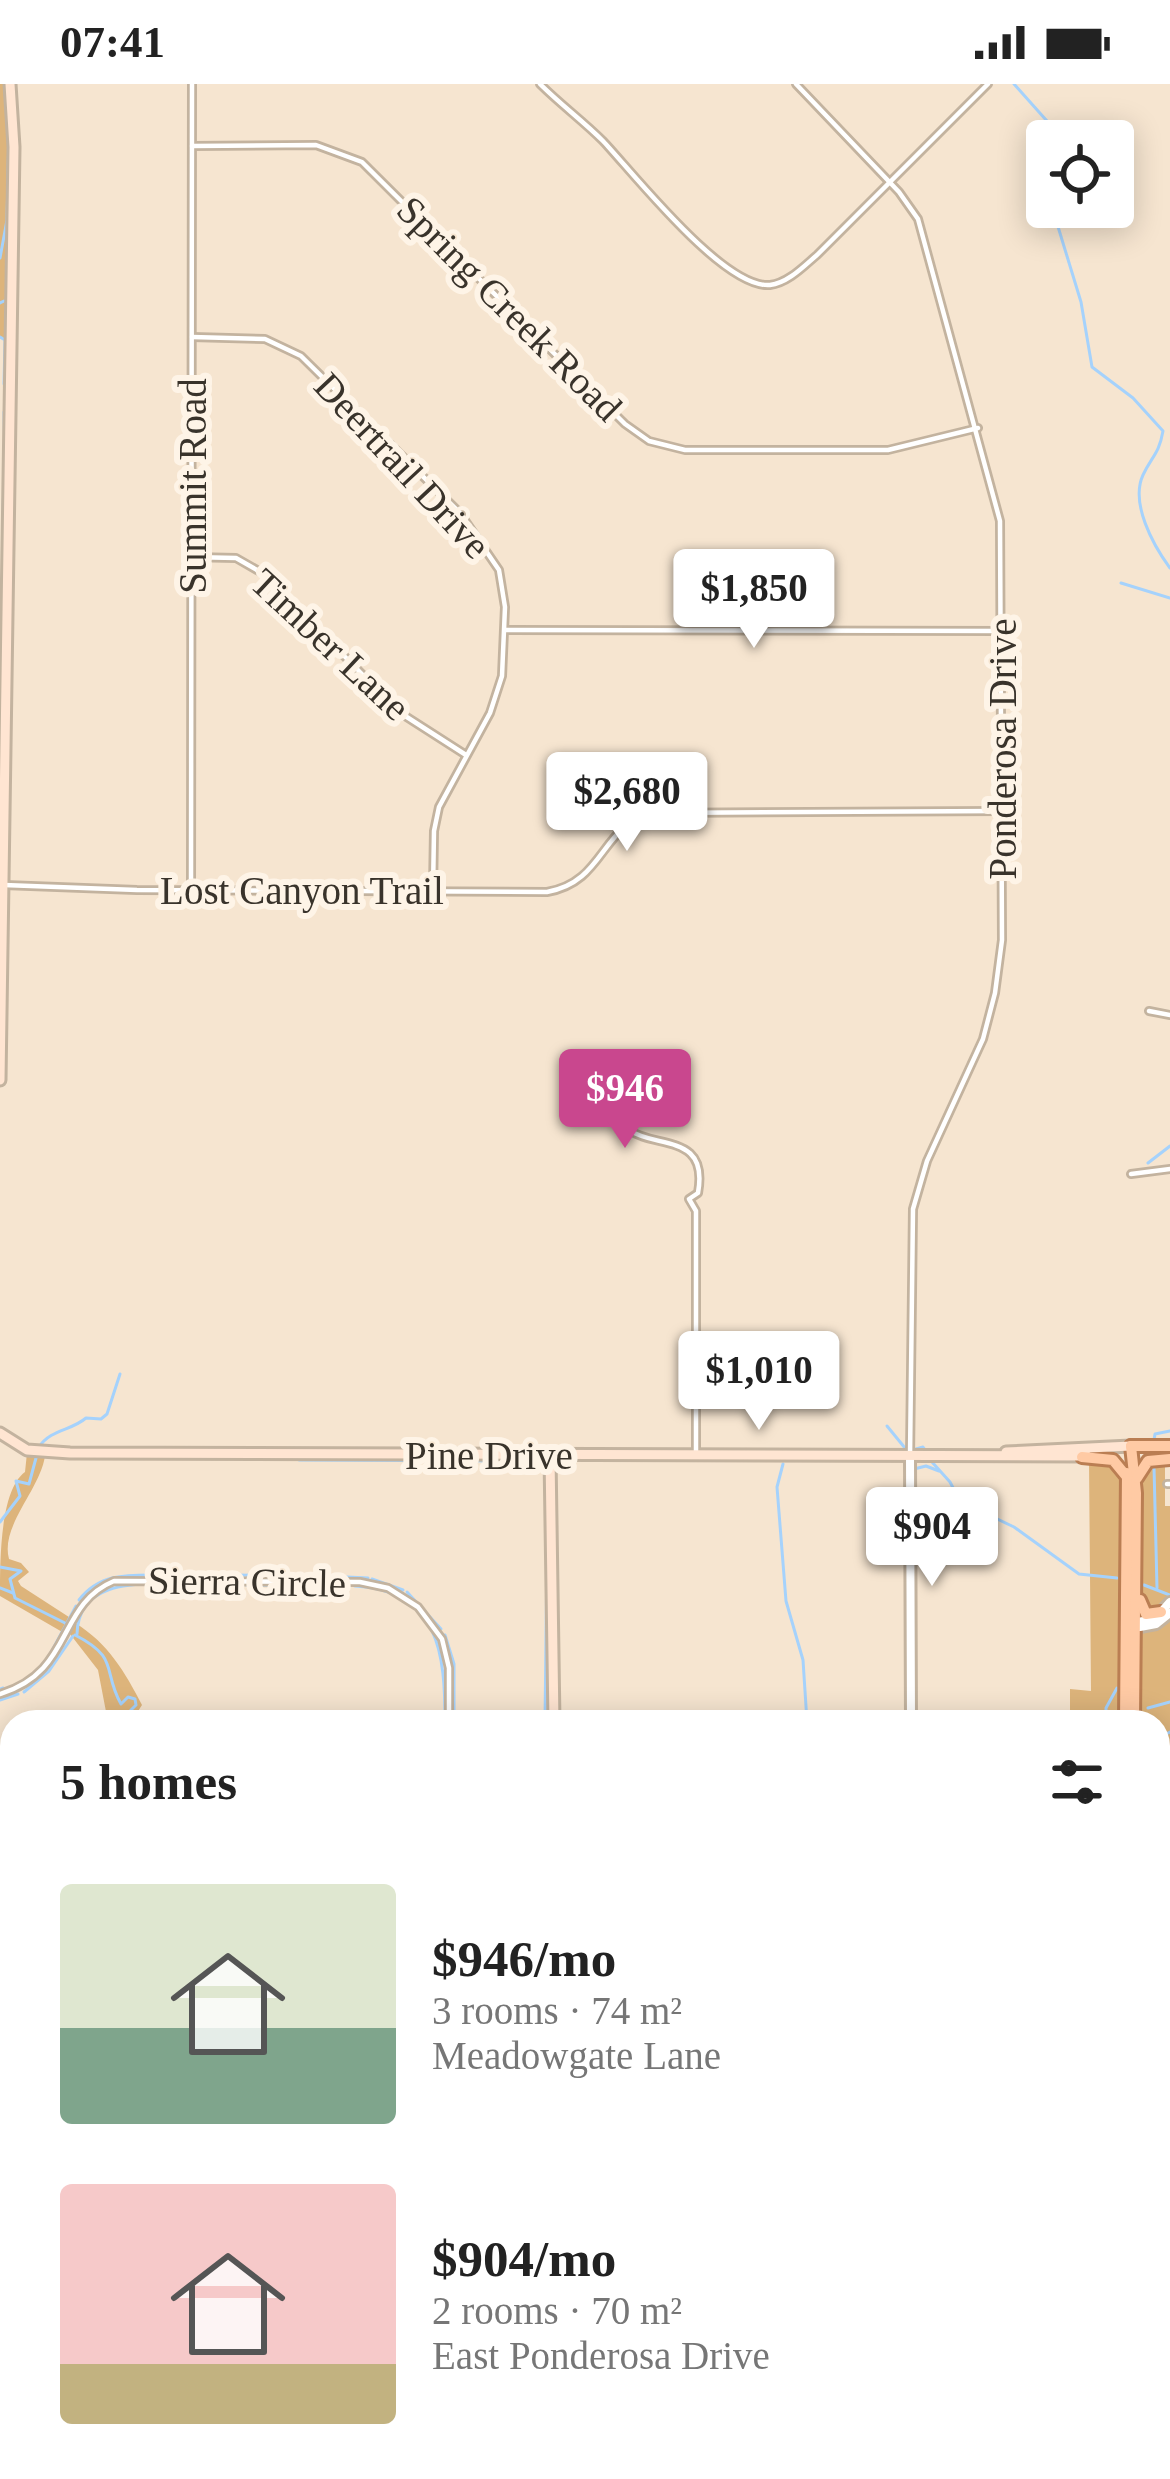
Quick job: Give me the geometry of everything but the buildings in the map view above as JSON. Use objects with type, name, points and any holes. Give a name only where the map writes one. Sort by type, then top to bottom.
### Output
[{"type":"main road","points":[[0,1080],[2,631],[14,138],[10,84]]},
{"type":"main road","name":"Pine Drive","points":[[3,1439],[27,1450],[56,1453],[550,1456],[1082,1457],[1170,1446]]},
{"type":"main road","name":"Pine Drive","points":[[971,1456],[1069,1447],[1170,1458]]},
{"type":"main road","points":[[1130,1453],[1128,1560],[1133,1625]]},
{"type":"main road","points":[[1130,1453],[1136,1493]]},
{"type":"main road","points":[[550,1456],[552,1710]]},
{"type":"main road","points":[[1082,1457],[1113,1460],[1127,1477]]},
{"type":"main road","points":[[1130,1710],[1137,1474],[1144,1463],[1170,1458]]},
{"type":"main road","points":[[1136,1574],[1142,1610],[1150,1616],[1168,1608]]},
{"type":"street","name":"Summit Road","points":[[190,888],[192,84]]},
{"type":"street","points":[[541,84],[719,262],[767,285],[787,278],[817,255],[988,84]]},
{"type":"street","name":"Ponderosa Drive","points":[[796,84],[914,210],[1000,521],[1002,940],[993,1004],[978,1056],[927,1161],[913,1209],[910,1457]]},
{"type":"street","name":"Spring Creek Road","points":[[192,146],[316,145],[362,162],[625,424],[659,445],[685,450],[888,450],[978,428]]},
{"type":"street","name":"Deertrail Drive","points":[[192,337],[266,339],[309,363],[478,535],[502,577],[504,662],[495,701],[436,817],[433,890]]},
{"type":"street","name":"Timber Lane","points":[[190,557],[236,558],[264,574],[388,702],[466,754]]},
{"type":"street","points":[[505,629],[1002,631]]},
{"type":"street","name":"Lost Canyon Trail","points":[[4,885],[537,892],[574,886],[629,822],[662,811],[1001,812]]},
{"type":"street","points":[[1149,1011],[1170,1015]]},
{"type":"street","points":[[580,1085],[596,1089],[626,1128],[680,1146],[698,1168],[698,1193],[689,1199],[696,1211],[696,1455]]},
{"type":"street","points":[[1131,1174],[1170,1168]]},
{"type":"street","points":[[910,1457],[910,1710]]},
{"type":"street","name":"Sierra Circle","points":[[0,1694],[41,1675],[84,1602],[111,1582],[363,1582],[403,1596],[437,1631],[449,1664],[449,1710]]},
{"type":"street","points":[[1133,1625],[1152,1620],[1168,1608]]},
{"type":"shaded area","points":[[0,84],[7,84],[11,105],[7,338],[0,338]]},
{"type":"shaded area","points":[[27,1453],[45,1456],[10,1534],[9,1559],[29,1572],[18,1581],[21,1586],[72,1619],[64,1633],[0,1596],[6,1510],[25,1472]]},
{"type":"shaded area","points":[[1089,1460],[1107,1461],[1122,1472],[1122,1710],[1070,1710],[1070,1689],[1091,1691]]},
{"type":"shaded area","points":[[1165,1464],[1170,1597],[1153,1613],[1142,1604],[1139,1477],[1145,1466]]},
{"type":"shaded area","points":[[1170,1617],[1170,1710],[1138,1710],[1142,1633]]},
{"type":"shaded area","points":[[75,1623],[106,1649],[142,1705],[139,1710],[106,1710],[98,1670],[70,1634]]},
{"type":"waterway","points":[[1014,84],[1046,120]]},
{"type":"waterway","points":[[0,258],[7,220],[9,133]]},
{"type":"waterway","points":[[1058,228],[1081,302],[1092,367],[1133,398],[1163,431],[1143,475],[1139,498],[1151,536],[1170,568]]},
{"type":"waterway","points":[[0,303],[4,301]]},
{"type":"waterway","points":[[0,337],[5,340],[4,384]]},
{"type":"waterway","points":[[4,412],[5,457]]},
{"type":"waterway","points":[[3,524],[4,465]]},
{"type":"waterway","points":[[0,618],[3,562]]},
{"type":"waterway","points":[[1121,583],[1170,598]]},
{"type":"waterway","points":[[0,771],[2,649]]},
{"type":"waterway","points":[[1148,1163],[1170,1146]]},
{"type":"waterway","points":[[39,1447],[86,1418],[101,1419],[107,1414],[120,1374]]},
{"type":"waterway","points":[[887,1426],[905,1448]]},
{"type":"waterway","points":[[1154,1440],[1155,1434],[1170,1431]]},
{"type":"waterway","points":[[916,1449],[923,1447],[928,1454]]},
{"type":"waterway","points":[[0,1522],[20,1496],[16,1481],[29,1484],[36,1458]]},
{"type":"waterway","points":[[299,1460],[539,1461],[544,1465],[546,1487]]},
{"type":"waterway","points":[[932,1462],[960,1501],[1014,1527],[1079,1574],[1117,1578]]},
{"type":"waterway","points":[[783,1464],[777,1487],[786,1601],[803,1660],[806,1710]]},
{"type":"waterway","points":[[914,1469],[926,1466],[939,1471]]},
{"type":"waterway","points":[[1154,1467],[1157,1588]]},
{"type":"waterway","points":[[545,1710],[547,1555]]},
{"type":"waterway","points":[[0,1567],[21,1571],[10,1579],[15,1598],[65,1623]]},
{"type":"waterway","points":[[79,1600],[107,1580],[163,1575]]},
{"type":"waterway","points":[[168,1575],[220,1575]]},
{"type":"waterway","points":[[225,1575],[320,1576]]},
{"type":"waterway","points":[[325,1576],[368,1578]]},
{"type":"waterway","points":[[372,1579],[403,1590]]},
{"type":"waterway","points":[[77,1634],[80,1617],[96,1596],[123,1586],[167,1584]]},
{"type":"waterway","points":[[174,1585],[221,1584]]},
{"type":"waterway","points":[[246,1585],[320,1586]]},
{"type":"waterway","points":[[1144,1585],[1170,1595]]},
{"type":"waterway","points":[[355,1586],[383,1590],[421,1613],[439,1651],[445,1710]]},
{"type":"waterway","points":[[0,1588],[13,1593]]},
{"type":"waterway","points":[[407,1592],[441,1629]]},
{"type":"waterway","points":[[46,1662],[76,1606]]},
{"type":"waterway","points":[[75,1635],[104,1658],[121,1704],[128,1697],[135,1699],[131,1710]]},
{"type":"waterway","points":[[445,1635],[454,1664],[454,1710]]},
{"type":"waterway","points":[[24,1692],[49,1671],[73,1636]]},
{"type":"waterway","points":[[1106,1710],[1117,1688]]},
{"type":"waterway","points":[[0,1700],[18,1694]]},
{"type":"waterway","points":[[1148,1708],[1170,1702]]}]
